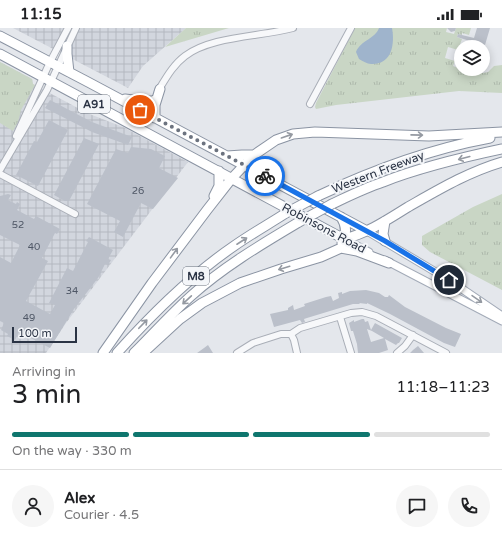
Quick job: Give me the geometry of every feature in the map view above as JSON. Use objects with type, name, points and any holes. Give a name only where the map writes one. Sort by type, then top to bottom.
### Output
[{"type":"highway","name":"Robinsons Road","points":[[0,36],[367,231]]},
{"type":"highway","points":[[67,46],[66,54],[69,72]]},
{"type":"highway","name":"Robinsons Road","points":[[0,54],[344,239]]},
{"type":"highway","points":[[155,118],[155,105],[160,89]]},
{"type":"highway","points":[[116,97],[141,101],[152,101]]},
{"type":"highway","points":[[103,353],[152,283],[232,178],[254,155],[276,140],[302,132],[429,136],[502,132]]},
{"type":"highway","name":"Western Freeway","points":[[117,353],[163,304],[204,269],[234,246],[286,213],[353,180],[399,162],[450,147],[502,135]]},
{"type":"highway","name":"Western Freeway","points":[[134,353],[191,296],[216,276],[262,244],[299,222],[332,204],[383,181],[480,154],[502,150]]},
{"type":"highway","points":[[227,156],[242,154],[254,155]]},
{"type":"highway","points":[[344,239],[367,231],[458,179],[486,166],[502,162]]},
{"type":"highway","points":[[207,210],[219,186],[219,171]]},
{"type":"highway","points":[[336,250],[344,239],[346,227],[341,217]]},
{"type":"highway","points":[[385,221],[383,231],[385,241]]},
{"type":"highway","points":[[143,353],[180,319],[202,303],[223,291],[258,276],[321,257],[342,248],[357,251],[389,262]]},
{"type":"main road","name":"Robinsons Road","points":[[367,231],[449,280],[502,317]]},
{"type":"main road","name":"Robinsons Road","points":[[344,239],[502,321]]},
{"type":"street","points":[[0,170],[34,114],[68,28]]},
{"type":"street","points":[[54,64],[67,46],[76,28]]},
{"type":"street","points":[[138,127],[152,101],[175,66],[185,56],[212,44],[293,28]]},
{"type":"street","points":[[310,104],[351,28]]},
{"type":"street","points":[[0,174],[75,214]]},
{"type":"street","points":[[292,335],[297,329],[355,312],[366,312],[446,353]]},
{"type":"street","points":[[340,317],[351,353]]},
{"type":"street","points":[[239,352],[253,343],[283,333],[292,335]]},
{"type":"street","points":[[292,335],[297,353]]},
{"type":"street","points":[[397,353],[405,346],[412,335]]},
{"type":"shaded area","points":[[13,28],[186,28],[143,66],[128,88]]},
{"type":"shaded area","points":[[0,62],[32,79],[33,84],[87,113],[123,127],[188,162],[66,323],[46,353],[0,353]]},
{"type":"green space","points":[[186,28],[229,28],[165,47]]},
{"type":"green space","points":[[355,28],[447,28],[446,32],[454,34],[456,28],[471,28],[469,35],[462,33],[462,35],[458,34],[457,37],[462,39],[454,40],[454,49],[448,47],[445,58],[454,61],[454,76],[490,76],[490,70],[494,66],[502,65],[502,93],[459,91],[336,105],[316,109],[316,103]]},
{"type":"green space","points":[[0,62],[32,79],[33,84],[35,85],[21,110],[18,122],[13,131],[0,123]]},
{"type":"green space","points":[[502,194],[502,290],[430,252],[422,245],[422,236],[473,207]]},
{"type":"water","points":[[379,28],[392,28],[392,47],[388,57],[384,61],[368,64],[359,59],[356,52],[361,45],[377,32]]},
{"type":"building","points":[[447,28],[456,28],[455,31],[451,32]]},
{"type":"building","points":[[477,28],[490,28],[486,40],[467,40],[457,37],[458,34],[474,38]]},
{"type":"building","points":[[50,100],[92,122],[132,137],[128,145],[92,132],[45,108]]},
{"type":"building","points":[[49,120],[68,130],[38,186],[16,175],[34,141],[37,142]]},
{"type":"building","points":[[84,138],[99,144],[69,201],[65,201],[54,195]]},
{"type":"building","points":[[131,147],[151,149],[165,156],[159,168],[178,178],[153,209],[141,203],[123,237],[114,232],[120,221],[87,204],[116,149],[128,153]]},
{"type":"building","points":[[8,194],[11,195],[8,200],[16,204],[17,202],[20,204],[17,210],[34,219],[36,216],[60,229],[57,234],[55,233],[42,258],[48,261],[26,301],[50,314],[55,305],[49,303],[67,268],[73,271],[88,242],[86,241],[89,237],[113,250],[108,259],[111,260],[108,265],[105,264],[98,278],[74,309],[50,348],[19,332],[15,340],[7,336],[8,334],[1,330],[4,323],[0,321],[0,257],[11,263],[20,245],[0,235],[0,196]]},
{"type":"building","points":[[366,290],[379,293],[385,297],[388,297],[389,295],[405,307],[461,334],[455,347],[444,343],[367,303],[353,304],[307,318],[304,319],[305,322],[302,323],[300,320],[274,327],[270,314],[288,310],[288,308],[293,305],[294,310],[305,306],[304,304],[326,297],[331,296],[333,301],[339,298],[338,293],[342,292],[342,294],[350,291]]},
{"type":"building","points":[[364,319],[365,322],[368,321],[371,330],[375,323],[402,338],[396,345],[385,339],[388,350],[379,353],[358,353],[357,344],[349,323],[354,320],[354,322]],"holes":[[[367,329],[384,338],[371,342]]]},
{"type":"building","points":[[208,345],[213,353],[197,353],[204,348]]},
{"type":"building","points":[[418,346],[424,353],[410,353],[413,350]]},
{"type":"way so far","points":[[140,110],[265,176]]},
{"type":"route","points":[[265,176],[385,241],[449,280]]}]
